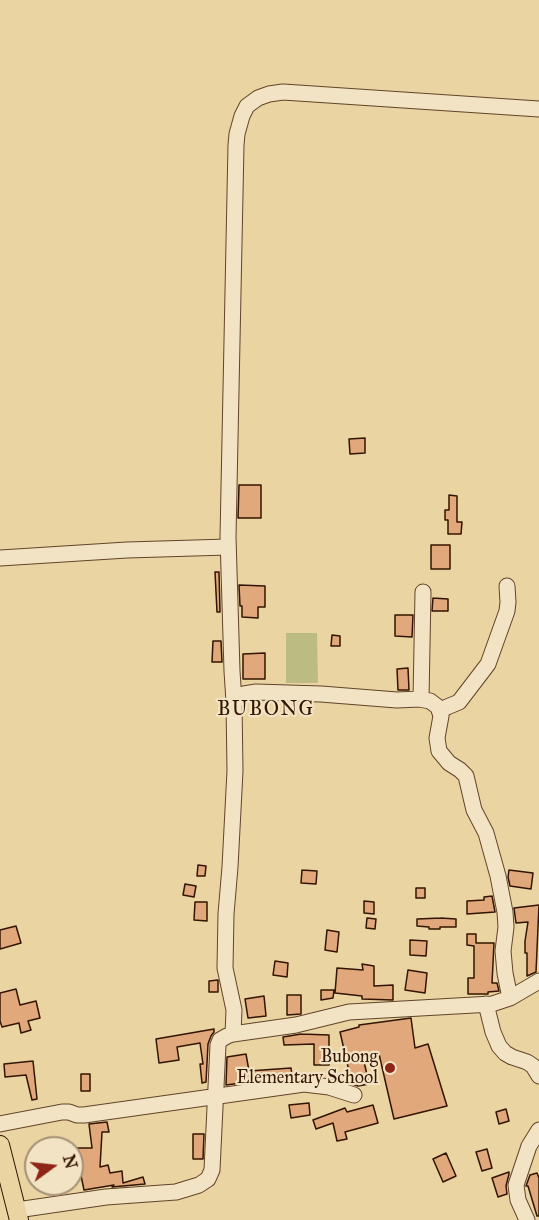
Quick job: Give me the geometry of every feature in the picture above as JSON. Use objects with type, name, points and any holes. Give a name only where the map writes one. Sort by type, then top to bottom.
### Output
[{"type":"main road","points":[[1,1153],[18,1215]]},
{"type":"street","points":[[233,1034],[234,1010],[225,968],[226,914],[234,798],[234,702],[228,548],[236,145],[242,116],[247,106],[258,98],[283,92],[539,109]]},
{"type":"street","points":[[0,558],[127,550],[228,548]]},
{"type":"street","points":[[440,711],[459,702],[488,664],[507,611],[507,586]]},
{"type":"street","points":[[421,699],[423,592]]},
{"type":"street","points":[[234,702],[244,694],[256,692],[397,700],[421,699],[434,704],[441,716],[437,738],[439,751],[449,763],[466,776],[474,810],[486,833],[498,876],[505,912],[503,951],[510,998]]},
{"type":"street","points":[[18,1215],[106,1197],[176,1192],[199,1185],[208,1179],[212,1170],[218,1045],[222,1038],[233,1034],[296,1025],[349,1012],[501,1002],[539,981]]},
{"type":"street","points":[[486,1004],[499,1046],[505,1053],[533,1066],[539,1076]]},
{"type":"street","points":[[0,1125],[62,1112],[82,1116],[304,1084],[329,1087],[354,1095]]},
{"type":"street","points":[[527,1220],[518,1200],[516,1185],[529,1146],[539,1130]]},
{"type":"shaded area","points":[[286,633],[317,633],[318,683],[286,683]]},
{"type":"building","points":[[365,438],[365,453],[350,454],[349,439]]},
{"type":"building","points":[[239,485],[261,485],[261,518],[238,518]]},
{"type":"building","points":[[449,495],[457,496],[457,522],[462,522],[461,534],[448,534],[445,510],[449,510]]},
{"type":"building","points":[[431,545],[450,545],[450,569],[431,569]]},
{"type":"building","points":[[215,572],[219,572],[220,612],[217,612]]},
{"type":"building","points":[[239,585],[265,586],[265,607],[258,607],[258,618],[242,617]]},
{"type":"building","points":[[433,598],[448,599],[448,611],[432,611]]},
{"type":"building","points":[[395,615],[413,615],[412,637],[395,636]]},
{"type":"building","points":[[332,635],[340,636],[340,646],[331,646]]},
{"type":"building","points":[[213,641],[221,641],[222,662],[212,662]]},
{"type":"building","points":[[265,653],[265,679],[243,679],[243,654]]},
{"type":"building","points":[[408,668],[409,690],[398,690],[397,669]]},
{"type":"building","points":[[198,865],[206,866],[205,876],[197,876]]},
{"type":"building","points":[[302,870],[317,871],[316,884],[301,883]]},
{"type":"building","points":[[509,870],[533,873],[531,889],[510,886]]},
{"type":"building","points":[[185,884],[196,886],[194,897],[183,895]]},
{"type":"building","points":[[416,888],[425,888],[425,898],[416,898]]},
{"type":"building","points":[[492,896],[495,912],[467,914],[467,901],[484,900],[484,897]]},
{"type":"building","points":[[364,901],[374,902],[374,914],[364,913]]},
{"type":"building","points":[[195,902],[207,902],[207,921],[194,920]]},
{"type":"building","points":[[539,905],[536,972],[527,976],[525,941],[528,922],[516,923],[514,908]]},
{"type":"building","points":[[367,918],[376,919],[375,929],[366,928]]},
{"type":"building","points":[[417,919],[456,919],[456,927],[429,929],[429,927],[417,926]]},
{"type":"building","points":[[16,926],[21,943],[0,949],[0,930]]},
{"type":"building","points":[[327,930],[339,932],[337,952],[325,950]]},
{"type":"building","points":[[467,934],[476,934],[476,943],[494,943],[492,983],[497,983],[499,991],[488,992],[488,994],[468,994],[468,978],[474,978],[474,946],[467,945]]},
{"type":"building","points":[[410,940],[427,941],[426,956],[410,955]]},
{"type":"building","points":[[275,961],[288,963],[287,977],[273,975]]},
{"type":"building","points":[[362,964],[374,966],[374,986],[393,985],[393,1000],[362,999],[362,996],[335,993],[337,968],[363,970]]},
{"type":"building","points":[[408,970],[427,973],[425,993],[405,990]]},
{"type":"building","points":[[218,980],[218,992],[209,992],[209,981]]},
{"type":"building","points":[[16,989],[20,1005],[36,1001],[40,1018],[28,1021],[31,1030],[21,1033],[19,1023],[2,1027],[0,1021],[0,993]]},
{"type":"building","points":[[321,990],[334,990],[333,998],[321,1000]]},
{"type":"building","points":[[287,995],[301,995],[301,1014],[287,1015]]},
{"type":"building","points":[[264,996],[266,1016],[248,1018],[245,999]]},
{"type":"building","name":"Bubong Elementary School","points":[[411,1018],[415,1048],[428,1044],[447,1106],[394,1119],[379,1054],[363,1057],[369,1084],[358,1086],[352,1084],[340,1032],[359,1027],[359,1025]]},
{"type":"building","points":[[214,1029],[208,1044],[206,1082],[202,1083],[200,1064],[203,1064],[200,1043],[177,1047],[179,1060],[159,1063],[156,1039]]},
{"type":"building","points":[[301,1034],[329,1035],[329,1065],[314,1065],[314,1044],[284,1045],[283,1037]]},
{"type":"building","points":[[246,1054],[249,1071],[291,1068],[292,1076],[226,1085],[227,1057]]},
{"type":"building","points":[[33,1061],[37,1099],[32,1100],[26,1075],[5,1077],[4,1064]]},
{"type":"building","points":[[81,1074],[90,1074],[90,1091],[81,1091]]},
{"type":"building","points":[[309,1103],[310,1115],[291,1118],[289,1105]]},
{"type":"building","points":[[373,1105],[378,1123],[345,1132],[347,1139],[337,1141],[333,1123],[316,1129],[313,1120],[345,1108],[347,1112]]},
{"type":"building","points":[[506,1109],[509,1121],[499,1124],[496,1112]]},
{"type":"building","points":[[107,1122],[109,1132],[102,1132],[100,1167],[108,1165],[110,1173],[122,1171],[123,1183],[143,1177],[145,1184],[112,1187],[114,1185],[84,1190],[84,1148],[92,1148],[89,1124]]},
{"type":"building","points":[[193,1134],[204,1134],[203,1159],[193,1159]]},
{"type":"building","points":[[487,1149],[492,1168],[482,1171],[476,1152]]},
{"type":"building","points":[[446,1153],[456,1176],[443,1182],[433,1159]]},
{"type":"building","points":[[509,1172],[507,1194],[498,1197],[492,1178]]},
{"type":"building","points":[[537,1173],[539,1216],[537,1216],[528,1186],[526,1186],[530,1175]]},
{"type":"place","name":"Bubong Elementary School","points":[[390,1068]]},
{"type":"district","name":"BUBONG","points":[[266,710]]}]
